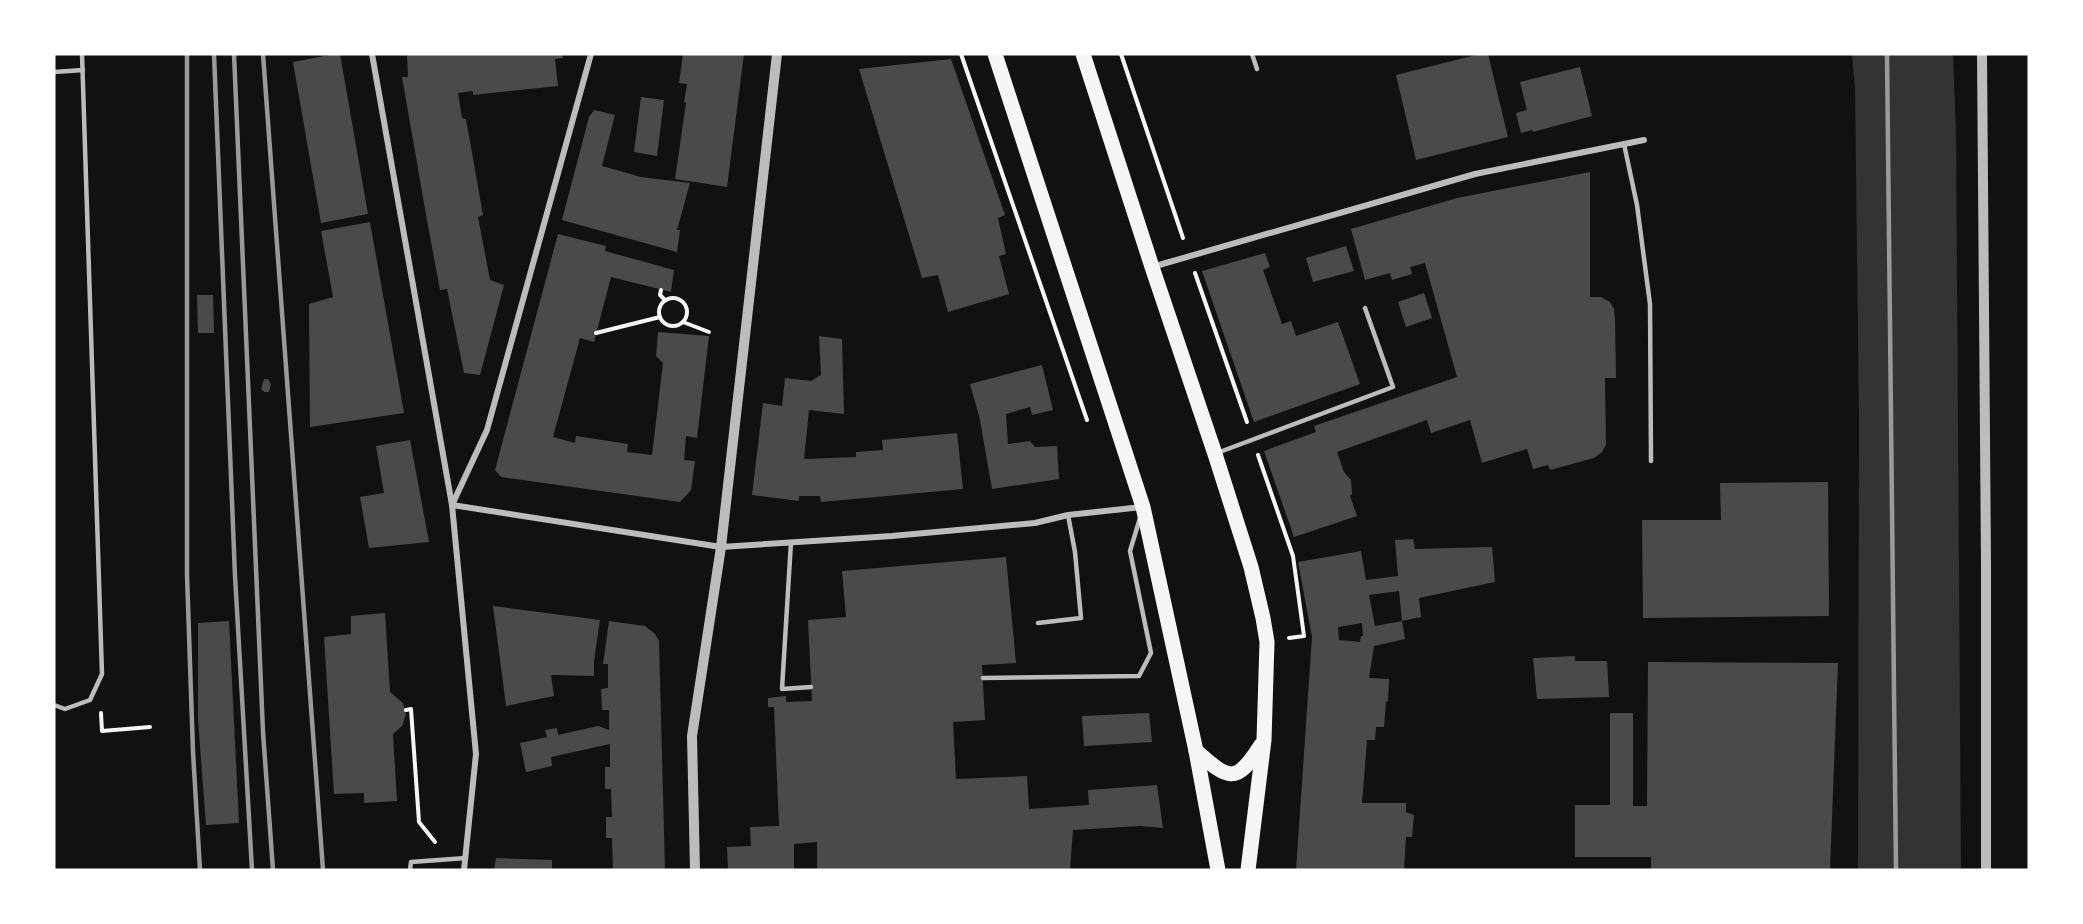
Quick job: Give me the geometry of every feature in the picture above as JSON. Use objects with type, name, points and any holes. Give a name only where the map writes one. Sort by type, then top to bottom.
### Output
[{"type":"main road","points":[[995,54],[1143,507],[1196,751],[1218,870]]},
{"type":"main road","points":[[1083,54],[1215,454],[1251,567],[1263,618],[1267,642],[1264,740],[1248,870]]},
{"type":"main road","points":[[1196,751],[1215,767],[1227,773],[1239,773],[1248,765],[1264,740]]},
{"type":"street","points":[[372,54],[452,505],[476,754],[464,870]]},
{"type":"street","points":[[452,505],[487,430],[591,54]]},
{"type":"street","points":[[695,870],[692,735],[721,547],[777,54]]},
{"type":"street","points":[[1982,54],[1986,870]]},
{"type":"street","points":[[1152,267],[1475,174],[1644,140]]},
{"type":"street","points":[[452,505],[721,547],[1023,524],[1068,515],[1143,507]]},
{"type":"lane","points":[[54,705],[66,709],[90,700],[102,674],[82,54]]},
{"type":"lane","points":[[1252,54],[1257,69]]},
{"type":"lane","points":[[54,72],[82,70]]},
{"type":"lane","points":[[1624,144],[1637,205],[1650,304],[1651,461]]},
{"type":"lane","points":[[1215,454],[1393,387],[1365,308]]},
{"type":"lane","points":[[983,678],[1139,676],[1151,653],[1130,551],[1143,507]]},
{"type":"lane","points":[[1038,623],[1081,618],[1068,515]]},
{"type":"lane","points":[[791,542],[782,689],[811,687]]},
{"type":"lane","points":[[410,870],[411,862],[466,858]]},
{"type":"path","points":[[961,54],[1088,423]]},
{"type":"path","points":[[1121,54],[1293,556],[1304,636],[1267,642]]},
{"type":"path","points":[[662,290],[660,295],[664,300]]},
{"type":"path","points":[[683,322],[687,314],[686,304],[673,297],[664,300],[659,308],[660,317],[666,324],[670,326],[683,322],[709,332]]},
{"type":"path","points":[[596,333],[660,317]]},
{"type":"path","points":[[405,710],[411,709],[419,822],[449,859]]},
{"type":"path","points":[[108,730],[150,727]]},
{"type":"shaded area","points":[[1852,54],[1953,54],[1956,132],[1961,870],[1858,870],[1859,418],[1855,88]]},
{"type":"building","points":[[340,54],[368,214],[321,223],[293,62]]},
{"type":"building","points":[[562,54],[563,58],[555,59],[558,86],[473,95],[473,91],[458,93],[462,118],[466,119],[483,215],[478,217],[490,280],[504,285],[480,375],[464,373],[447,289],[440,290],[428,226],[402,77],[408,77],[407,55]]},
{"type":"building","points":[[683,54],[744,54],[727,187],[675,179],[686,103],[684,102],[687,84],[679,83]]},
{"type":"building","points":[[1488,54],[1508,137],[1416,160],[1396,75]]},
{"type":"building","points":[[951,59],[1005,215],[998,218],[1006,254],[999,256],[1009,294],[948,312],[938,275],[922,278],[859,69]]},
{"type":"building","points":[[1580,67],[1592,116],[1533,132],[1532,130],[1521,133],[1516,113],[1527,110],[1520,82]]},
{"type":"building","points":[[641,97],[664,100],[657,156],[634,152]]},
{"type":"building","points":[[594,110],[615,115],[602,166],[641,177],[690,183],[677,230],[680,230],[677,252],[562,220],[589,117]]},
{"type":"building","points":[[1590,172],[1590,297],[1601,297],[1610,302],[1614,309],[1615,321],[1616,378],[1605,378],[1606,445],[1602,452],[1594,458],[1550,470],[1548,465],[1533,469],[1527,449],[1482,463],[1470,420],[1431,433],[1427,420],[1337,452],[1344,472],[1351,480],[1352,494],[1350,496],[1357,516],[1294,537],[1264,451],[1316,432],[1314,426],[1457,377],[1425,263],[1410,267],[1412,274],[1392,280],[1390,273],[1365,280],[1351,229],[1457,198]]},
{"type":"building","points":[[370,222],[404,413],[310,427],[309,304],[333,297],[321,231]]},
{"type":"building","points":[[558,234],[606,246],[605,251],[674,270],[671,292],[611,277],[594,342],[580,338],[553,437],[575,443],[576,436],[628,444],[627,452],[652,455],[663,363],[656,356],[658,332],[709,336],[697,438],[686,436],[684,460],[695,461],[691,490],[680,502],[501,477],[495,470]]},
{"type":"building","points":[[1346,246],[1354,271],[1313,282],[1306,258]]},
{"type":"building","points":[[1265,253],[1270,267],[1263,270],[1282,324],[1291,321],[1296,336],[1338,322],[1360,384],[1254,422],[1202,271]]},
{"type":"building","points":[[1424,293],[1432,318],[1406,327],[1398,302]]},
{"type":"building","points":[[197,295],[213,295],[214,333],[198,333]]},
{"type":"building","points":[[819,336],[842,339],[844,414],[809,410],[804,459],[856,457],[856,452],[883,450],[882,440],[957,433],[963,489],[821,502],[820,496],[799,496],[799,501],[752,495],[763,403],[782,406],[785,378],[811,381],[821,375]]},
{"type":"building","points":[[1042,365],[1053,410],[1032,415],[1030,407],[1006,414],[1008,444],[1030,441],[1035,447],[1057,446],[1059,479],[992,489],[980,420],[970,384]]},
{"type":"building","points":[[264,379],[268,379],[271,384],[269,392],[261,389]]},
{"type":"building","points":[[410,440],[429,542],[369,548],[360,497],[384,493],[376,446]]},
{"type":"building","points":[[1828,482],[1829,616],[1643,618],[1642,520],[1721,520],[1720,483]]},
{"type":"building","points":[[1413,539],[1415,549],[1492,547],[1495,582],[1419,598],[1421,617],[1402,621],[1405,639],[1374,646],[1369,678],[1389,679],[1388,701],[1386,702],[1384,727],[1376,727],[1375,740],[1367,740],[1362,803],[1406,803],[1406,812],[1414,815],[1412,837],[1406,837],[1404,870],[1296,870],[1312,637],[1298,562],[1361,551],[1366,580],[1398,576],[1395,540]],"holes":[[[1399,591],[1402,621],[1375,626],[1369,595]],[[1362,623],[1363,636],[1360,642],[1339,640],[1338,627]]]},
{"type":"building","points":[[1006,557],[1016,663],[982,665],[985,720],[953,722],[956,779],[1027,776],[1029,809],[1089,805],[1088,790],[1157,785],[1163,828],[1140,826],[1073,830],[1070,870],[817,870],[817,842],[794,844],[794,870],[728,870],[727,847],[751,846],[750,827],[779,826],[774,707],[768,707],[768,698],[786,696],[786,702],[812,701],[808,620],[846,617],[842,571]]},
{"type":"building","points":[[493,606],[600,620],[594,676],[551,675],[554,696],[506,706]]},
{"type":"building","points":[[385,613],[390,692],[403,703],[406,714],[402,726],[393,734],[397,801],[364,803],[364,793],[334,794],[324,637],[351,634],[351,616]]},
{"type":"building","points":[[229,621],[239,823],[206,825],[198,720],[198,623]]},
{"type":"building","points":[[609,621],[645,626],[655,634],[659,641],[665,870],[613,870],[612,838],[606,838],[606,817],[612,817],[611,789],[605,789],[605,767],[610,767],[610,744],[551,757],[552,766],[526,772],[520,743],[547,737],[545,730],[557,728],[558,735],[598,726],[609,730],[609,710],[602,710],[601,689],[608,688],[608,664],[603,664]]},
{"type":"building","points":[[1575,656],[1575,661],[1607,661],[1609,697],[1537,699],[1533,658]]},
{"type":"building","points":[[1648,662],[1838,663],[1830,870],[1651,870],[1651,857],[1575,857],[1575,805],[1610,805],[1610,713],[1633,713],[1633,806],[1647,806]]},
{"type":"building","points":[[1149,713],[1152,742],[1084,746],[1082,716]]},
{"type":"building","points":[[496,858],[552,860],[552,870],[494,870]]},
{"type":"railway","points":[[187,54],[187,575],[200,870]]},
{"type":"railway","points":[[214,54],[235,576],[252,870]]},
{"type":"railway","points":[[234,54],[263,732],[273,870]]},
{"type":"railway","points":[[263,54],[323,870]]},
{"type":"railway","points":[[1887,54],[1896,870]]}]
